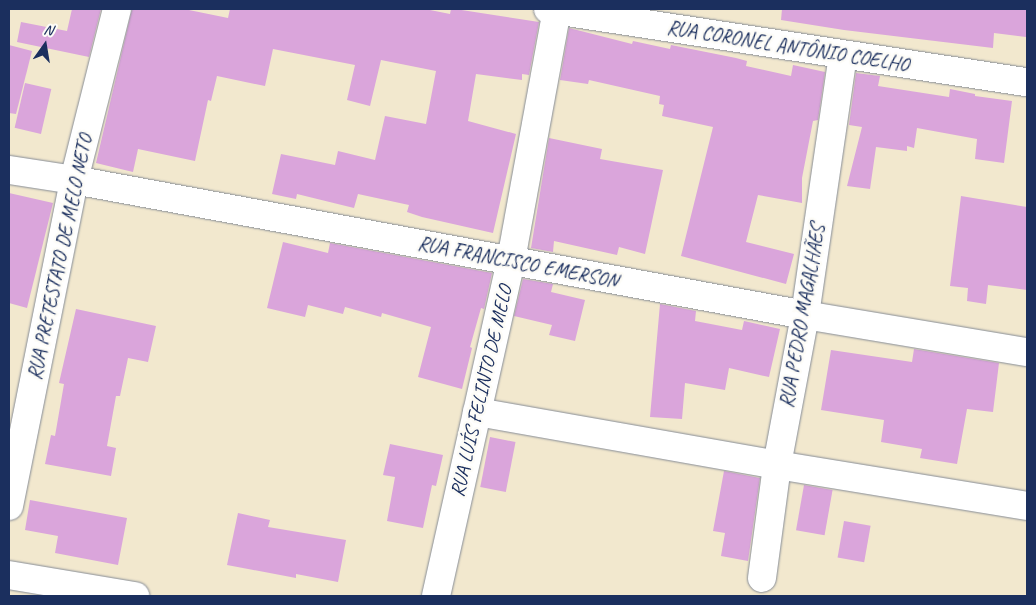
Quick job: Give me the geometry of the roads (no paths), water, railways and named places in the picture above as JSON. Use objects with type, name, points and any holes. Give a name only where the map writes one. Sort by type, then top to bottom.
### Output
[{"type":"street","name":"RUA PRETESTATO DE MELO NETO","points":[[9,506],[74,180],[117,9]]},
{"type":"street","name":"RUA CORONEL ANTÔNIO COELHO","points":[[554,9],[1027,82]]},
{"type":"street","name":"RUA LUÍS FELINTO DE MELO","points":[[436,596],[511,260],[554,9]]},
{"type":"street","name":"RUA PEDRO MAGALHÃES","points":[[762,578],[776,465],[805,315],[843,55]]},
{"type":"street","name":"RUA FRANCISCO EMERSON","points":[[9,170],[74,180],[805,315],[1027,352]]},
{"type":"street","points":[[476,412],[776,465],[1027,506]]},
{"type":"street","points":[[9,575],[136,596]]}]
